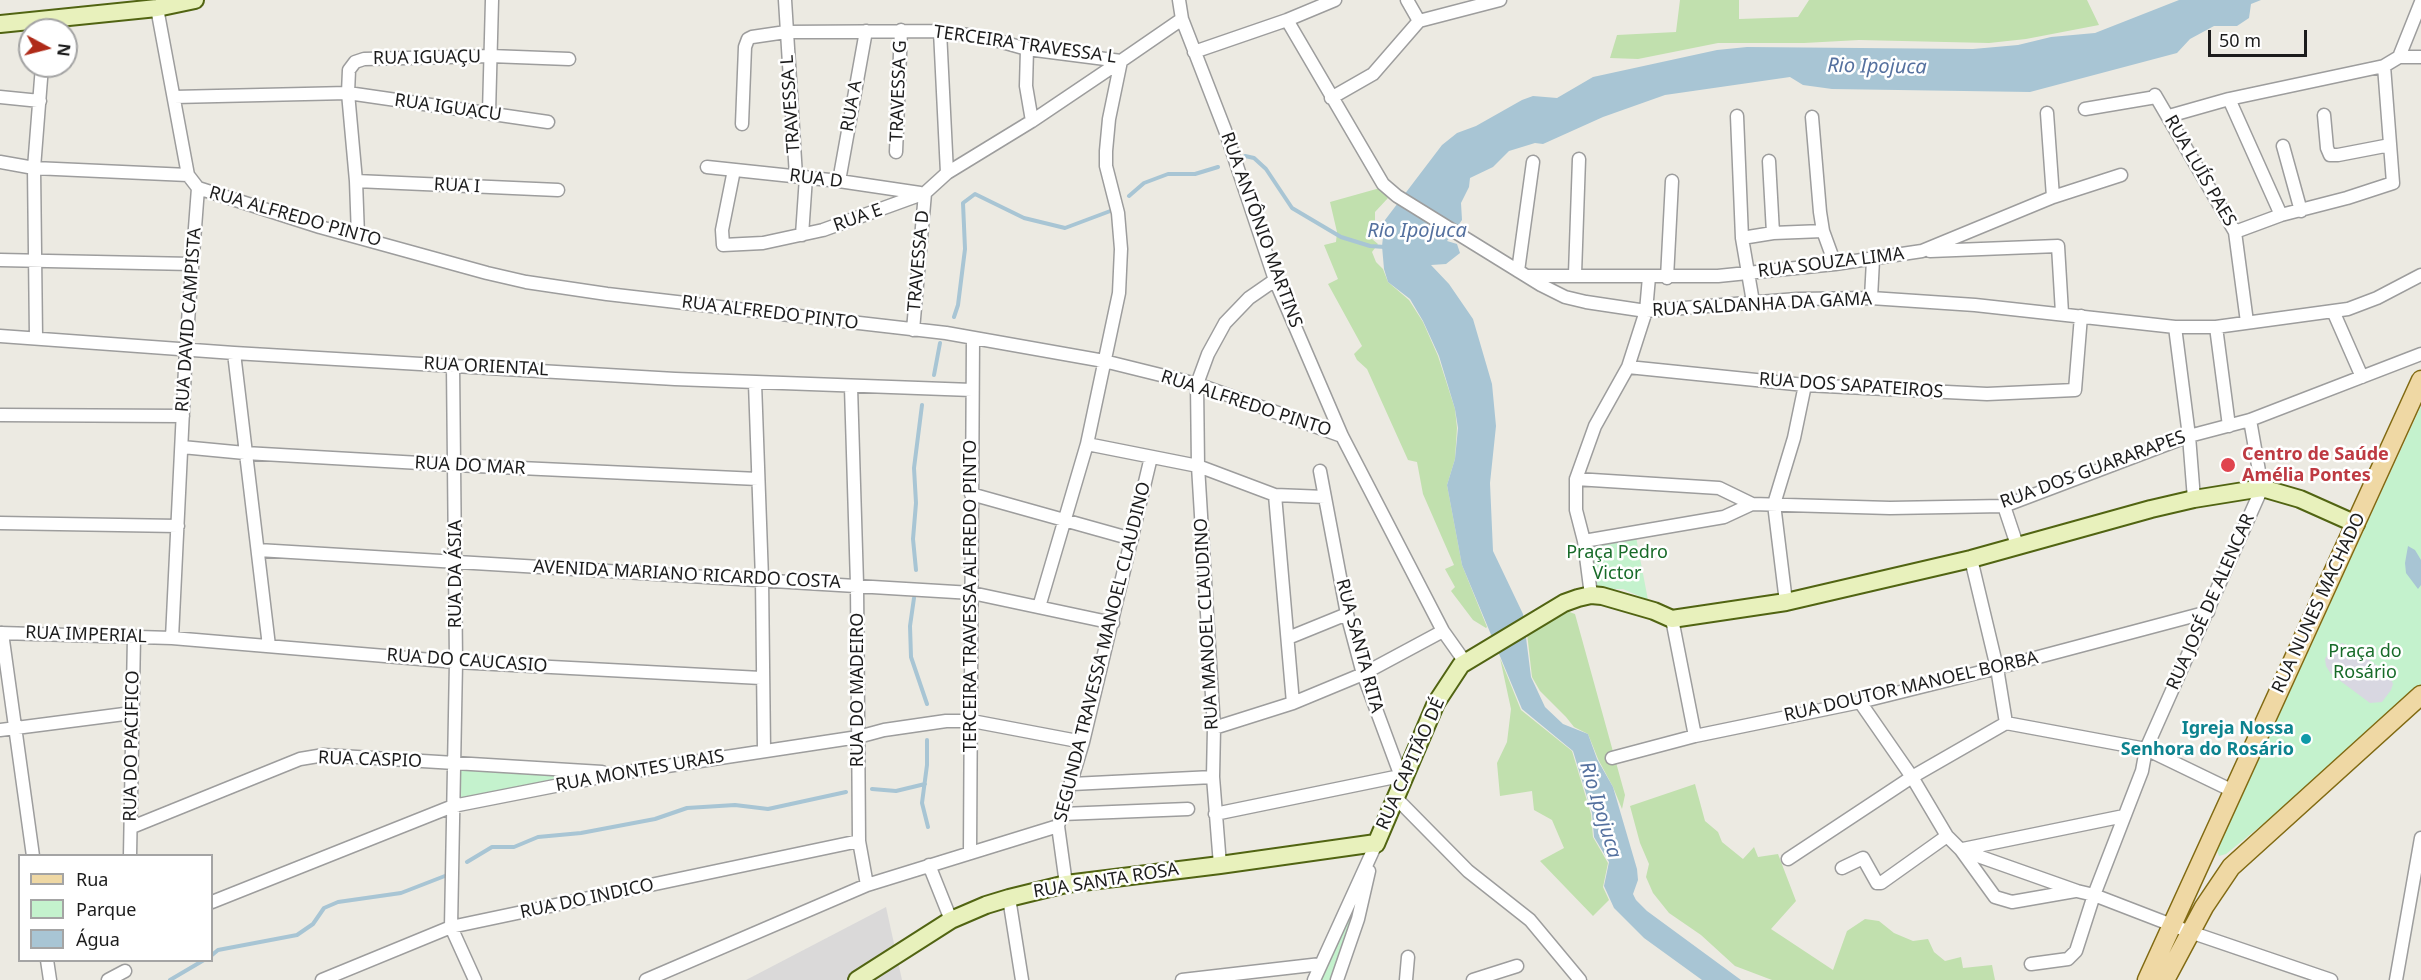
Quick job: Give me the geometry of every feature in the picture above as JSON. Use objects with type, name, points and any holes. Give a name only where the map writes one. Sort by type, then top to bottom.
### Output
[{"type":"main road","name":"RUA NUNES MACHADO","points":[[2182,929],[2194,873],[2421,380]]},
{"type":"main road","points":[[2147,980],[2182,929],[2231,867],[2421,695]]},
{"type":"main road","points":[[2165,980],[2182,929]]},
{"type":"street","points":[[78,20],[195,0]]},
{"type":"street","points":[[489,113],[492,0]]},
{"type":"street","name":"TRAVESSA L","points":[[785,0],[786,32],[801,177],[796,236]]},
{"type":"street","points":[[1168,0],[1182,19]]},
{"type":"street","points":[[1179,0],[1182,19]]},
{"type":"street","points":[[1194,52],[1287,20],[1335,0]]},
{"type":"street","points":[[1407,0],[1419,21]]},
{"type":"street","points":[[1331,98],[1373,74],[1419,21],[1500,0]]},
{"type":"street","points":[[2399,57],[2421,2]]},
{"type":"street","points":[[157,8],[188,175],[198,188]]},
{"type":"street","name":"TERCEIRA TRAVESSA L","points":[[742,123],[745,47],[748,39],[786,32],[940,31],[988,38],[1027,49],[1121,61],[1182,19]]},
{"type":"street","name":"RUA ANTÔNIO MARTINS","points":[[1182,19],[1226,130],[1275,280],[1342,436],[1443,631],[1465,662]]},
{"type":"street","name":"RUA SALDANHA DA GAMA","points":[[1287,20],[1383,184],[1397,196],[1522,273],[1566,297],[1586,302],[1646,311],[1753,302],[1872,298],[2062,314],[2175,327],[2216,327],[2361,305],[2421,275]]},
{"type":"street","points":[[0,24],[18,24]]},
{"type":"street","name":"TRAVESSA G","points":[[896,152],[901,30]]},
{"type":"street","points":[[940,31],[947,174]]},
{"type":"street","name":"RUA A","points":[[839,181],[866,32]]},
{"type":"street","points":[[1027,49],[1026,86],[1032,121]]},
{"type":"street","name":"RUA IGUAÇU","points":[[358,236],[356,181],[348,93],[349,70],[358,60],[490,56],[568,59]]},
{"type":"street","points":[[2169,116],[2229,99],[2384,66],[2399,57],[2421,57]]},
{"type":"street","points":[[1039,607],[1087,444],[1116,311],[1121,275],[1118,213],[1106,166],[1106,151],[1109,119],[1121,61]]},
{"type":"street","name":"RUA E","points":[[734,170],[722,230],[723,245],[741,245],[796,236],[848,222],[924,193],[947,174],[1032,121],[1121,61]]},
{"type":"street","points":[[2235,232],[2281,215],[2393,183],[2384,66]]},
{"type":"street","points":[[36,337],[34,168],[41,78]]},
{"type":"street","name":"RUA IGUACU","points":[[174,97],[348,93],[548,122]]},
{"type":"street","name":"RUA LUÍS PAES","points":[[2085,109],[2155,96],[2169,116],[2235,232],[2247,322]]},
{"type":"street","points":[[0,97],[40,101]]},
{"type":"street","points":[[2229,99],[2281,215]]},
{"type":"street","points":[[2047,113],[2053,197]]},
{"type":"street","points":[[2324,115],[2327,148],[2330,155],[2390,145]]},
{"type":"street","points":[[1737,116],[1742,238],[1753,302]]},
{"type":"street","points":[[1812,117],[1823,231],[1835,264]]},
{"type":"street","points":[[2283,146],[2301,211]]},
{"type":"street","points":[[1575,274],[1580,159]]},
{"type":"street","points":[[1768,161],[1773,233]]},
{"type":"street","points":[[0,162],[34,168],[188,175]]},
{"type":"street","points":[[1522,273],[1533,162]]},
{"type":"street","name":"RUA D","points":[[707,167],[839,181],[924,193]]},
{"type":"street","name":"RUA SOUZA LIMA","points":[[1522,273],[1667,278],[1747,274],[1873,260],[1922,251],[2053,197],[2121,176]]},
{"type":"street","name":"RUA I","points":[[356,181],[558,190]]},
{"type":"street","points":[[1667,278],[1672,181]]},
{"type":"street","name":"RUA ALFREDO PINTO","points":[[198,188],[320,227],[526,282],[607,294],[973,338],[1104,361],[1197,384],[1342,436]]},
{"type":"street","name":"RUA DAVID CAMPISTA","points":[[172,638],[186,348],[198,188]]},
{"type":"street","name":"TRAVESSA D","points":[[913,330],[924,193]]},
{"type":"street","points":[[1742,238],[1773,233],[1823,231]]},
{"type":"street","points":[[1922,251],[2058,246],[2062,314]]},
{"type":"street","points":[[0,260],[192,264]]},
{"type":"street","points":[[1872,298],[1873,260]]},
{"type":"street","points":[[1649,278],[1646,311],[1628,367],[1595,426],[1575,479],[1576,510],[1584,541],[1591,595],[1620,600],[1672,620],[1786,602],[1971,559],[2016,545],[2194,499],[2262,488],[2300,499],[2356,525]]},
{"type":"street","points":[[1197,384],[1208,354],[1225,323],[1249,298],[1275,280]]},
{"type":"street","points":[[2333,311],[2362,377]]},
{"type":"street","name":"RUA DOS SAPATEIROS","points":[[1628,367],[1805,385],[1987,394],[2075,390],[2081,316]]},
{"type":"street","points":[[2175,327],[2189,436],[2194,499]]},
{"type":"street","points":[[2216,327],[2229,426]]},
{"type":"street","name":"RUA ORIENTAL","points":[[0,336],[234,353],[755,383],[972,390]]},
{"type":"street","name":"TERCEIRA TRAVESSA ALFREDO PINTO","points":[[970,853],[973,338]]},
{"type":"street","points":[[234,353],[269,646]]},
{"type":"street","name":"RUA DOS GUARARAPES","points":[[1752,504],[1890,508],[2004,506],[2189,436],[2250,420],[2421,354]]},
{"type":"street","name":"RUA DA ÁSIA","points":[[451,927],[456,662],[453,365]]},
{"type":"street","points":[[755,383],[762,579],[761,678],[764,750]]},
{"type":"street","name":"RUA MANOEL CLAUDINO","points":[[1197,384],[1198,466],[1214,728],[1215,814],[1220,865]]},
{"type":"street","points":[[1786,602],[1774,504],[1794,438],[1805,385]]},
{"type":"street","name":"RUA DO MADEIRO","points":[[851,387],[857,584],[859,841],[867,885]]},
{"type":"street","points":[[0,415],[183,416]]},
{"type":"street","points":[[2250,420],[2262,488]]},
{"type":"street","points":[[1087,444],[1198,466],[1275,495],[1325,497]]},
{"type":"street","name":"RUA DO MAR","points":[[182,447],[245,453],[455,465],[758,479]]},
{"type":"street","name":"SEGUNDA TRAVESSA MANOEL CLAUDINO","points":[[1066,884],[1060,820],[1072,784],[1113,623],[1151,457]]},
{"type":"street","name":"RUA SANTA RITA","points":[[1320,471],[1347,614],[1363,674],[1402,779]]},
{"type":"street","points":[[1575,479],[1719,488],[1752,504]]},
{"type":"street","name":"RUA JOSÉ DE ALENCAR","points":[[2031,964],[2059,961],[2073,956],[2142,771],[2146,749],[2262,488]]},
{"type":"street","points":[[971,494],[1132,539]]},
{"type":"street","points":[[1275,495],[1293,703]]},
{"type":"street","points":[[1584,541],[1724,517],[1752,504]]},
{"type":"street","points":[[2004,506],[2016,545]]},
{"type":"street","points":[[0,523],[178,526]]},
{"type":"street","name":"AVENIDA MARIANO RICARDO COSTA","points":[[258,550],[972,592],[1113,623]]},
{"type":"street","points":[[1971,559],[1997,668],[2006,723]]},
{"type":"street","name":"RUA CAPITÃO DÉ","points":[[1314,980],[1396,799],[1402,779],[1436,703],[1449,681],[1465,662],[1564,603],[1591,595]]},
{"type":"street","name":"RUA DOUTOR MANOEL BORBA","points":[[1612,758],[1695,736],[1860,702],[2208,612]]},
{"type":"street","points":[[1288,638],[1347,614]]},
{"type":"street","points":[[1672,620],[1695,736]]},
{"type":"street","points":[[1214,728],[1293,703],[1363,674],[1443,631]]},
{"type":"street","points":[[1,633],[33,854]]},
{"type":"street","name":"RUA IMPERIAL","points":[[1,633],[172,638]]},
{"type":"street","name":"RUA DO PACIFICO","points":[[130,854],[134,636]]},
{"type":"street","name":"RUA DO CAUCASIO","points":[[172,638],[456,662],[761,678]]},
{"type":"street","points":[[1860,702],[1912,777],[1947,836],[1961,850],[1995,897],[2012,902],[2077,891]]},
{"type":"street","points":[[0,730],[132,713]]},
{"type":"street","name":"RUA MONTES URAIS","points":[[213,902],[453,806],[621,773],[858,737],[884,730],[929,723],[972,722],[1083,742]]},
{"type":"street","points":[[1788,859],[1912,777],[2006,723],[2146,749],[2233,790]]},
{"type":"street","name":"RUA CASPIO","points":[[132,827],[300,759],[324,755],[621,773]]},
{"type":"street","points":[[1072,784],[1213,777]]},
{"type":"street","points":[[1215,814],[1402,779]]},
{"type":"street","points":[[1396,799],[1468,871],[1530,920],[1563,957],[1575,979]]},
{"type":"street","points":[[646,980],[867,885],[970,853],[1060,820],[1188,809]]},
{"type":"street","points":[[1961,850],[2124,816]]},
{"type":"street","points":[[1842,868],[1861,857],[1877,883],[1881,883],[1947,836]]},
{"type":"street","points":[[2396,980],[2421,838]]},
{"type":"street","name":"RUA DO INDICO","points":[[322,980],[451,927],[859,841]]},
{"type":"street","name":"RUA CAPITÃO DÉ","points":[[1338,980],[1358,920],[1376,843]]},
{"type":"street","name":"RUA SANTA ROSA","points":[[856,980],[951,920],[1009,898],[1066,884],[1376,843]]},
{"type":"street","points":[[1961,850],[2331,980]]},
{"type":"street","points":[[929,866],[951,920]]},
{"type":"street","points":[[1009,898],[1022,980]]},
{"type":"street","points":[[451,927],[475,980]]},
{"type":"street","points":[[1406,980],[1408,957]]},
{"type":"street","points":[[47,962],[50,980]]},
{"type":"street","points":[[1182,980],[1243,976],[1321,964]]},
{"type":"street","points":[[1473,980],[1517,966]]},
{"type":"street","points":[[108,980],[125,971]]},
{"type":"shaded area","points":[[2342,643],[2354,648],[2390,676],[2393,684],[2382,702],[2370,703],[2331,674],[2325,659],[2331,649]]},
{"type":"shaded area","points":[[886,907],[902,980],[746,980]]},
{"type":"green space","points":[[1680,0],[1739,0],[1739,19],[1798,17],[1809,0],[2087,0],[2099,25],[2026,39],[1989,43],[1859,40],[1804,43],[1718,43],[1638,59],[1610,58],[1617,35],[1676,32]]},
{"type":"green space","points":[[1380,188],[1388,198],[1375,212],[1375,223],[1371,230],[1372,239],[1378,244],[1372,252],[1388,282],[1409,300],[1423,322],[1438,356],[1455,409],[1457,428],[1455,459],[1447,485],[1462,565],[1486,628],[1473,620],[1451,591],[1455,587],[1445,569],[1454,565],[1423,494],[1417,462],[1408,460],[1367,369],[1354,354],[1362,346],[1328,284],[1338,279],[1324,245],[1336,242],[1337,232],[1330,202]]},
{"type":"green space","name":"Praça do Rosário","points":[[2421,406],[2421,688],[2321,777],[2226,854],[2219,856],[2217,850]]},
{"type":"green space","name":"Praça Pedro Victor","points":[[1636,537],[1648,600],[1623,589],[1595,589],[1591,544]]},
{"type":"green space","points":[[1564,610],[1575,614],[1625,795],[1622,809],[1588,734],[1574,727],[1540,691],[1532,677],[1527,633]]},
{"type":"green space","points":[[1500,658],[1521,710],[1572,751],[1591,814],[1593,837],[1608,863],[1603,887],[1609,900],[1593,916],[1540,861],[1564,848],[1552,820],[1534,810],[1532,791],[1500,796],[1497,763],[1507,742],[1511,709]]},
{"type":"green space","points":[[460,769],[588,775],[461,798]]},
{"type":"green space","points":[[1695,784],[1705,821],[1718,832],[1722,842],[1743,859],[1754,847],[1758,857],[1778,854],[1796,901],[1771,929],[1833,970],[1847,931],[1865,919],[1879,921],[1894,933],[1913,941],[1928,939],[1934,952],[1945,961],[1961,957],[1963,968],[1992,965],[1995,980],[1772,980],[1735,966],[1701,935],[1669,913],[1653,893],[1646,877],[1649,864],[1640,843],[1630,806]]},
{"type":"green space","points":[[1364,881],[1331,980],[1320,980]]},
{"type":"water","name":"Rio Ipojuca","points":[[2179,0],[2261,0],[2251,4],[2249,18],[2237,26],[2214,26],[2190,39],[2177,53],[2030,92],[1832,89],[1803,85],[1790,77],[1665,95],[1603,117],[1543,144],[1535,143],[1509,151],[1493,167],[1470,178],[1469,187],[1461,203],[1462,220],[1447,241],[1457,244],[1460,253],[1446,264],[1431,265],[1449,284],[1473,319],[1492,384],[1496,426],[1490,483],[1493,551],[1523,614],[1531,677],[1545,707],[1563,724],[1588,734],[1597,759],[1613,787],[1637,869],[1638,880],[1633,894],[1636,900],[1647,911],[1741,980],[1702,980],[1644,938],[1614,908],[1604,886],[1609,862],[1594,837],[1592,813],[1573,751],[1522,709],[1462,565],[1447,485],[1455,459],[1458,428],[1455,409],[1439,356],[1423,321],[1410,299],[1388,282],[1384,269],[1382,246],[1385,220],[1442,145],[1457,133],[1476,126],[1522,100],[1533,96],[1557,98],[1593,77],[1717,50],[1747,47],[1973,49],[2018,45],[2051,37],[2095,33]]},
{"type":"water","points":[[2408,546],[2415,550],[2421,560],[2421,585],[2418,589],[2406,573]]},
{"type":"waterway","points":[[1245,156],[1254,158],[1266,169],[1292,208],[1341,237],[1370,246],[1385,247]]},
{"type":"waterway","points":[[1129,196],[1144,183],[1168,174],[1195,174],[1218,167]]},
{"type":"waterway","points":[[954,317],[958,305],[965,249],[963,203],[975,194],[1024,218],[1065,228],[1113,210]]},
{"type":"waterway","points":[[934,375],[940,343]]},
{"type":"waterway","points":[[916,570],[913,539],[916,503],[914,468],[922,405]]},
{"type":"waterway","points":[[914,598],[910,626],[911,657],[927,704]]},
{"type":"waterway","points":[[927,740],[927,765],[922,803],[928,827]]},
{"type":"waterway","points":[[872,789],[896,791],[925,784]]},
{"type":"waterway","points":[[467,862],[492,847],[514,847],[538,837],[581,833],[655,819],[687,808],[735,805],[768,809],[846,792]]},
{"type":"waterway","points":[[213,954],[218,950],[297,935],[313,924],[324,908],[338,902],[401,893],[450,874]]},
{"type":"waterway","points":[[170,980],[201,962]]},
{"type":"place","name":"Centro de Saúde Amélia Pontes","points":[[2228,465]]},
{"type":"place","name":"Igreja Nossa Senhora do Rosário","points":[[2306,739]]}]
